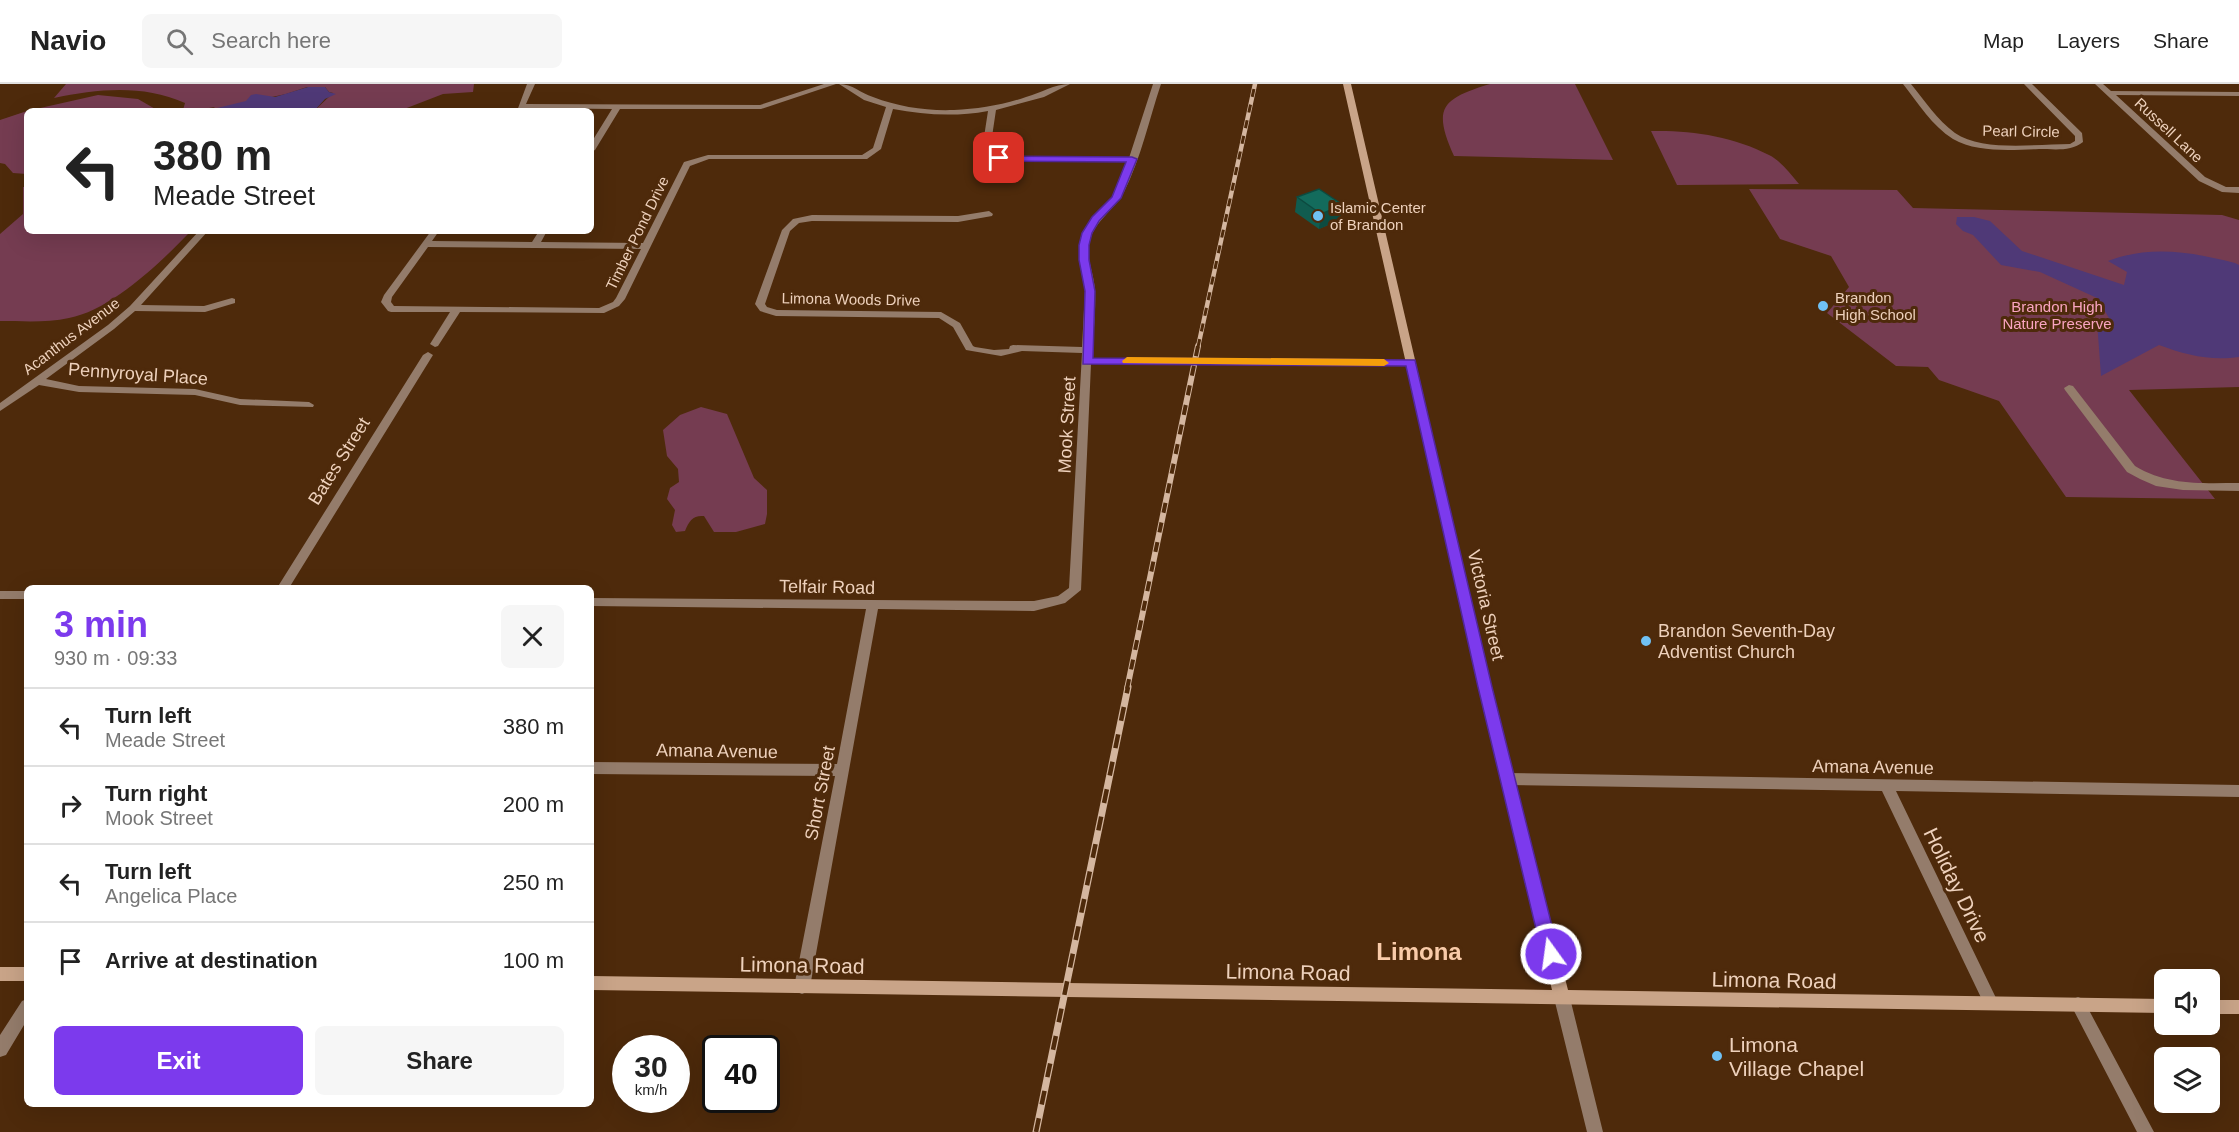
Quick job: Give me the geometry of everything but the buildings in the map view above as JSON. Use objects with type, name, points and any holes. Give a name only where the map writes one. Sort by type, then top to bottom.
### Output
[{"type":"street","points":[[521,108],[531,84]]},
{"type":"street","points":[[569,108],[761,108],[832,84]]},
{"type":"street","points":[[843,84],[867,98],[890,106],[943,112],[992,109],[1025,101],[1066,84]]},
{"type":"street","name":"Mook Street","points":[[1061,600],[1075,590],[1090,291],[1084,260],[1085,239],[1096,219],[1116,198],[1132,159],[1157,84]]},
{"type":"street","name":"Victoria Street","points":[[1347,84],[1507,779],[1595,1132]]},
{"type":"street","name":"Pearl Circle","points":[[1907,84],[1949,132],[1959,139],[1986,146],[2071,146],[2079,142],[2079,135],[2028,84]]},
{"type":"street","name":"Russell Lane","points":[[2099,84],[2202,179],[2225,190],[2239,190]]},
{"type":"street","points":[[2109,93],[2239,94]]},
{"type":"street","name":"Timber Pond Drive","points":[[433,234],[387,297],[387,306],[398,310],[601,310],[616,304],[620,299],[684,167],[693,160],[708,157],[864,157],[878,149],[890,106]]},
{"type":"street","points":[[594,145],[617,107]]},
{"type":"street","points":[[992,109],[986,150],[993,157],[1006,159],[1132,159]]},
{"type":"street","name":"Limona Woods Drive","points":[[989,214],[958,219],[812,218],[796,221],[786,230],[761,299],[763,309],[776,313],[940,315],[954,321],[969,348],[1010,353],[1019,349],[1087,356],[1411,363]]},
{"type":"street","name":"Acanthus Avenue","points":[[0,408],[133,309],[201,234]]},
{"type":"street","points":[[535,245],[541,234]]},
{"type":"street","points":[[426,244],[645,246]]},
{"type":"street","points":[[133,309],[205,309],[232,301]]},
{"type":"street","points":[[435,344],[456,311]]},
{"type":"street","name":"Bates Street","points":[[285,585],[428,355]]},
{"type":"street","name":"Pennyroyal Place","points":[[37,381],[79,389],[195,392],[240,402],[309,405]]},
{"type":"street","points":[[2069,388],[2131,469],[2145,479],[2164,486],[2239,486]]},
{"type":"street","points":[[0,595],[24,595]]},
{"type":"street","name":"Telfair Road","points":[[594,602],[1034,606],[1061,600]]},
{"type":"street","name":"Short Street","points":[[802,987],[873,606]]},
{"type":"street","name":"Amana Avenue","points":[[594,768],[842,770]]},
{"type":"street","name":"Amana Avenue","points":[[1507,779],[2239,791]]},
{"type":"street","name":"Holiday Drive","points":[[1886,785],[1991,1003]]},
{"type":"street","points":[[0,974],[24,974]]},
{"type":"street","name":"Limona Road","points":[[594,983],[2154,1006]]},
{"type":"street","points":[[2078,1004],[2146,1132]]},
{"type":"street","points":[[2220,1007],[2239,1007]]},
{"type":"street","points":[[0,1049],[24,1011]]},
{"type":"green space","points":[[66,84],[474,84],[473,92],[443,94],[407,108],[317,108],[333,93],[325,87],[307,87],[286,94],[220,108],[184,108],[185,103],[169,97],[120,90],[87,92],[54,98]]},
{"type":"green space","points":[[1490,84],[1575,84],[1613,160],[1454,156],[1444,127],[1445,108],[1460,95]]},
{"type":"green space","points":[[98,95],[138,99],[154,108],[40,108]]},
{"type":"green space","points":[[24,112],[24,174],[13,173],[5,164],[0,163],[0,120]]},
{"type":"green space","points":[[1651,131],[1711,135],[1755,148],[1773,158],[1799,184],[1677,185]]},
{"type":"green space","points":[[24,187],[24,234],[188,234],[135,283],[119,295],[85,313],[52,321],[0,321],[0,234],[23,214]]},
{"type":"green space","name":"Brandon High Nature Preserve","points":[[1749,189],[1897,190],[1913,208],[2222,215],[2239,220],[2239,387],[2129,390],[2215,499],[2066,497],[1999,401],[1939,380],[1928,367],[1896,366],[1827,313],[1849,287],[1831,256],[1780,239]]},
{"type":"green space","points":[[701,407],[727,414],[754,478],[767,490],[765,524],[736,532],[714,532],[704,516],[700,516],[692,519],[685,531],[676,532],[672,525],[675,510],[667,499],[670,488],[679,482],[678,469],[667,456],[663,430],[680,415]]},
{"type":"shaded area","points":[[308,87],[325,87],[329,92],[336,94],[325,99],[317,108],[217,108],[246,101],[251,95],[256,94],[275,97]]},
{"type":"shaded area","points":[[1957,217],[1974,217],[1990,221],[2022,251],[2124,285],[2127,272],[2108,261],[2140,253],[2171,252],[2235,263],[2239,265],[2239,357],[2198,356],[2159,345],[2101,376],[2097,321],[2109,318],[2097,298],[2040,272],[2001,265],[1973,235],[1963,231],[1956,224]]},
{"type":"railway","points":[[1198,347],[1255,84]]},
{"type":"railway","points":[[1127,689],[1198,346]]},
{"type":"railway","points":[[1036,1132],[1128,687]]},
{"type":"slow traffic","points":[[1127,361],[1384,363]]},
{"type":"place","name":"Islamic Center of Brandon","points":[[1318,216]]},
{"type":"place","name":"Brandon High School","points":[[1823,306]]},
{"type":"place","name":"Brandon Seventh-Day Adventist Church","points":[[1646,641]]},
{"type":"place","name":"Limona Village Chapel","points":[[1717,1056]]},
{"type":"district","name":"Limona","points":[[1419,951]]},
{"type":"route","points":[[999,158],[1132,159],[1116,198],[1096,219],[1087,233],[1084,245],[1084,260],[1090,291],[1087,361],[1411,363],[1485,687],[1551,954]]}]
